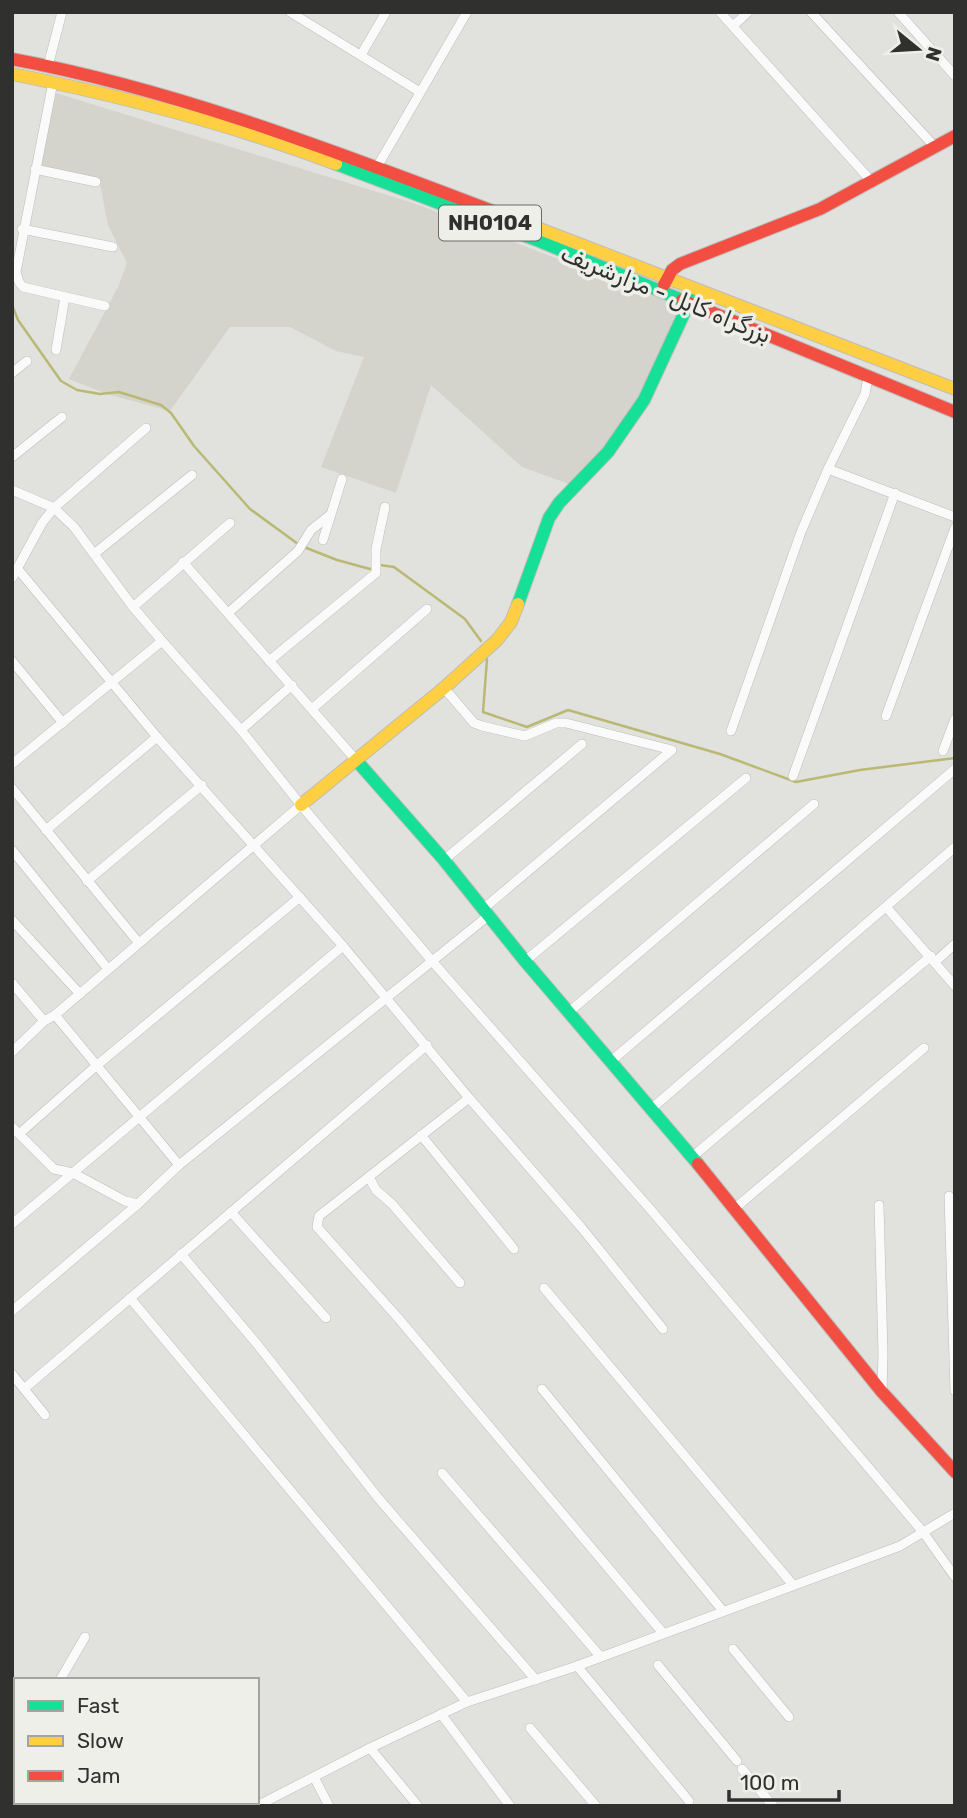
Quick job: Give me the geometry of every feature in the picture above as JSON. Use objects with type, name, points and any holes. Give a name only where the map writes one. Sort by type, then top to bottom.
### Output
[{"type":"main road","name":"بزرگراه کابل - مزارشریف","points":[[12,59],[43,64],[186,100],[312,155],[668,277],[955,389]]},
{"type":"main road","points":[[34,78],[43,64]]},
{"type":"main road","name":"بزرگراه کابل - مزارشریف","points":[[12,74],[255,130],[377,167],[424,192]]},
{"type":"main road","points":[[661,292],[672,270],[680,264],[820,209],[955,136]]},
{"type":"main road","name":"بزرگراه کابل - مزارشریف","points":[[504,221],[661,292],[955,412]]},
{"type":"main road","points":[[301,805],[443,688],[496,640],[511,622],[549,518],[559,503],[608,452],[644,400],[697,288]]},
{"type":"main road","points":[[356,760],[444,860],[525,961],[692,1157],[882,1392],[955,1472]]},
{"type":"street","points":[[43,64],[62,12]]},
{"type":"street","points":[[289,12],[306,17],[420,92]]},
{"type":"street","points":[[361,55],[386,12]]},
{"type":"street","points":[[377,167],[467,12]]},
{"type":"street","points":[[720,12],[872,182]]},
{"type":"street","points":[[733,26],[748,12]]},
{"type":"street","points":[[811,12],[935,147]]},
{"type":"street","points":[[898,12],[955,76]]},
{"type":"street","points":[[53,82],[22,229],[15,268],[16,288],[105,306]]},
{"type":"street","points":[[35,169],[96,182]]},
{"type":"street","points":[[22,229],[113,247]]},
{"type":"street","points":[[56,350],[65,296]]},
{"type":"street","points":[[12,373],[27,361]]},
{"type":"street","points":[[731,731],[801,532],[828,468],[865,394],[868,378]]},
{"type":"street","points":[[12,457],[62,417]]},
{"type":"street","points":[[12,578],[42,523],[54,508],[146,428]]},
{"type":"street","points":[[828,468],[955,517]]},
{"type":"street","points":[[93,555],[192,475]]},
{"type":"street","points":[[323,540],[342,479]]},
{"type":"street","points":[[12,490],[54,508],[74,527],[133,607],[241,730],[432,961],[651,1210],[923,1532],[955,1577]]},
{"type":"street","points":[[793,776],[895,493]]},
{"type":"street","points":[[269,661],[377,571],[376,558],[385,507]]},
{"type":"street","points":[[228,613],[299,550],[311,530],[330,515]]},
{"type":"street","points":[[133,607],[230,523]]},
{"type":"street","points":[[886,716],[955,528]]},
{"type":"street","points":[[183,562],[356,760]]},
{"type":"street","points":[[17,568],[157,737],[343,946],[581,1227],[663,1329]]},
{"type":"street","points":[[313,708],[427,608]]},
{"type":"street","points":[[13,763],[162,641]]},
{"type":"street","points":[[12,661],[63,723]]},
{"type":"street","points":[[241,730],[292,685]]},
{"type":"street","points":[[12,1311],[138,1204],[179,1165],[432,961],[672,750],[566,723],[556,723],[524,736],[482,726],[474,723],[443,688]]},
{"type":"street","points":[[943,751],[955,719]]},
{"type":"street","points":[[46,830],[157,737]]},
{"type":"street","points":[[444,860],[582,744]]},
{"type":"street","points":[[611,1061],[955,769]]},
{"type":"street","points":[[525,961],[746,778]]},
{"type":"street","points":[[87,881],[202,785]]},
{"type":"street","points":[[12,788],[138,942]]},
{"type":"street","points":[[569,1012],[814,804]]},
{"type":"street","points":[[13,1051],[44,1021],[80,994],[301,805]]},
{"type":"street","points":[[651,1109],[955,848]]},
{"type":"street","points":[[12,850],[108,969]]},
{"type":"street","points":[[138,1204],[125,1201],[73,1173],[54,1170],[16,1130],[300,897]]},
{"type":"street","points":[[887,908],[955,986]]},
{"type":"street","points":[[12,920],[80,994]]},
{"type":"street","points":[[692,1157],[933,959],[955,944]]},
{"type":"street","points":[[12,1224],[343,946]]},
{"type":"street","points":[[12,983],[44,1021]]},
{"type":"street","points":[[55,1015],[179,1165]]},
{"type":"street","points":[[25,1388],[427,1045]]},
{"type":"street","points":[[734,1209],[924,1048]]},
{"type":"street","points":[[469,1098],[319,1216],[317,1227],[399,1319],[663,1633]]},
{"type":"street","points":[[421,1135],[514,1248]]},
{"type":"street","points":[[369,1177],[376,1190],[392,1204],[460,1283]]},
{"type":"street","points":[[949,1196],[955,1391]]},
{"type":"street","points":[[879,1205],[882,1392]]},
{"type":"street","points":[[230,1212],[326,1318]]},
{"type":"street","points":[[181,1254],[257,1344],[379,1499],[536,1680]]},
{"type":"street","points":[[544,1288],[793,1585]]},
{"type":"street","points":[[130,1298],[467,1702]]},
{"type":"street","points":[[12,1374],[46,1415]]},
{"type":"street","points":[[542,1389],[723,1611]]},
{"type":"street","points":[[442,1473],[600,1656]]},
{"type":"street","points":[[257,1806],[269,1803],[370,1748],[467,1702],[577,1666],[900,1546],[955,1513]]},
{"type":"street","points":[[61,1678],[85,1637]]},
{"type":"street","points":[[733,1649],[789,1717]]},
{"type":"street","points":[[658,1665],[774,1806]]},
{"type":"street","points":[[577,1666],[689,1801]]},
{"type":"street","points":[[440,1714],[510,1806]]},
{"type":"street","points":[[530,1728],[596,1806]]},
{"type":"street","points":[[12,1746],[14,1752]]},
{"type":"street","points":[[370,1748],[418,1806]]},
{"type":"street","points":[[314,1777],[329,1806]]},
{"type":"shaded area","points":[[56,93],[416,204],[679,306],[642,393],[599,457],[569,484],[522,467],[431,385],[396,493],[321,467],[364,357],[336,351],[290,327],[230,327],[170,411],[107,394],[69,379],[119,285],[127,263],[108,225],[99,178],[39,169]]},
{"type":"waterway","points":[[12,305],[18,320],[61,381],[77,390],[100,394],[119,392],[161,405],[171,413],[194,446],[250,509],[298,544]]},
{"type":"waterway","points":[[304,547],[337,560],[370,569],[374,567]]},
{"type":"waterway","points":[[380,565],[394,567],[465,619],[481,641]]},
{"type":"waterway","points":[[487,659],[483,712],[527,727],[568,710],[720,754],[796,782],[860,770],[955,758]]},
{"type":"traffic: fast","points":[[336,164],[539,241],[682,300]]},
{"type":"traffic: fast","points":[[518,604],[549,518],[559,503],[608,452],[644,400],[693,294]]},
{"type":"traffic: fast","points":[[356,760],[444,860],[525,961],[698,1164]]},
{"type":"traffic: slow","points":[[12,74],[176,112],[257,136],[336,164]]},
{"type":"traffic: slow","points":[[522,222],[955,389]]},
{"type":"traffic: slow","points":[[301,805],[444,688],[497,640],[511,622],[518,604]]},
{"type":"traffic: jam","points":[[12,59],[78,73],[206,108],[333,151],[522,222]]},
{"type":"traffic: jam","points":[[664,285],[672,270],[680,264],[820,209],[955,136]]},
{"type":"traffic: jam","points":[[682,300],[955,412]]},
{"type":"traffic: jam","points":[[698,1164],[882,1392],[955,1472]]}]
